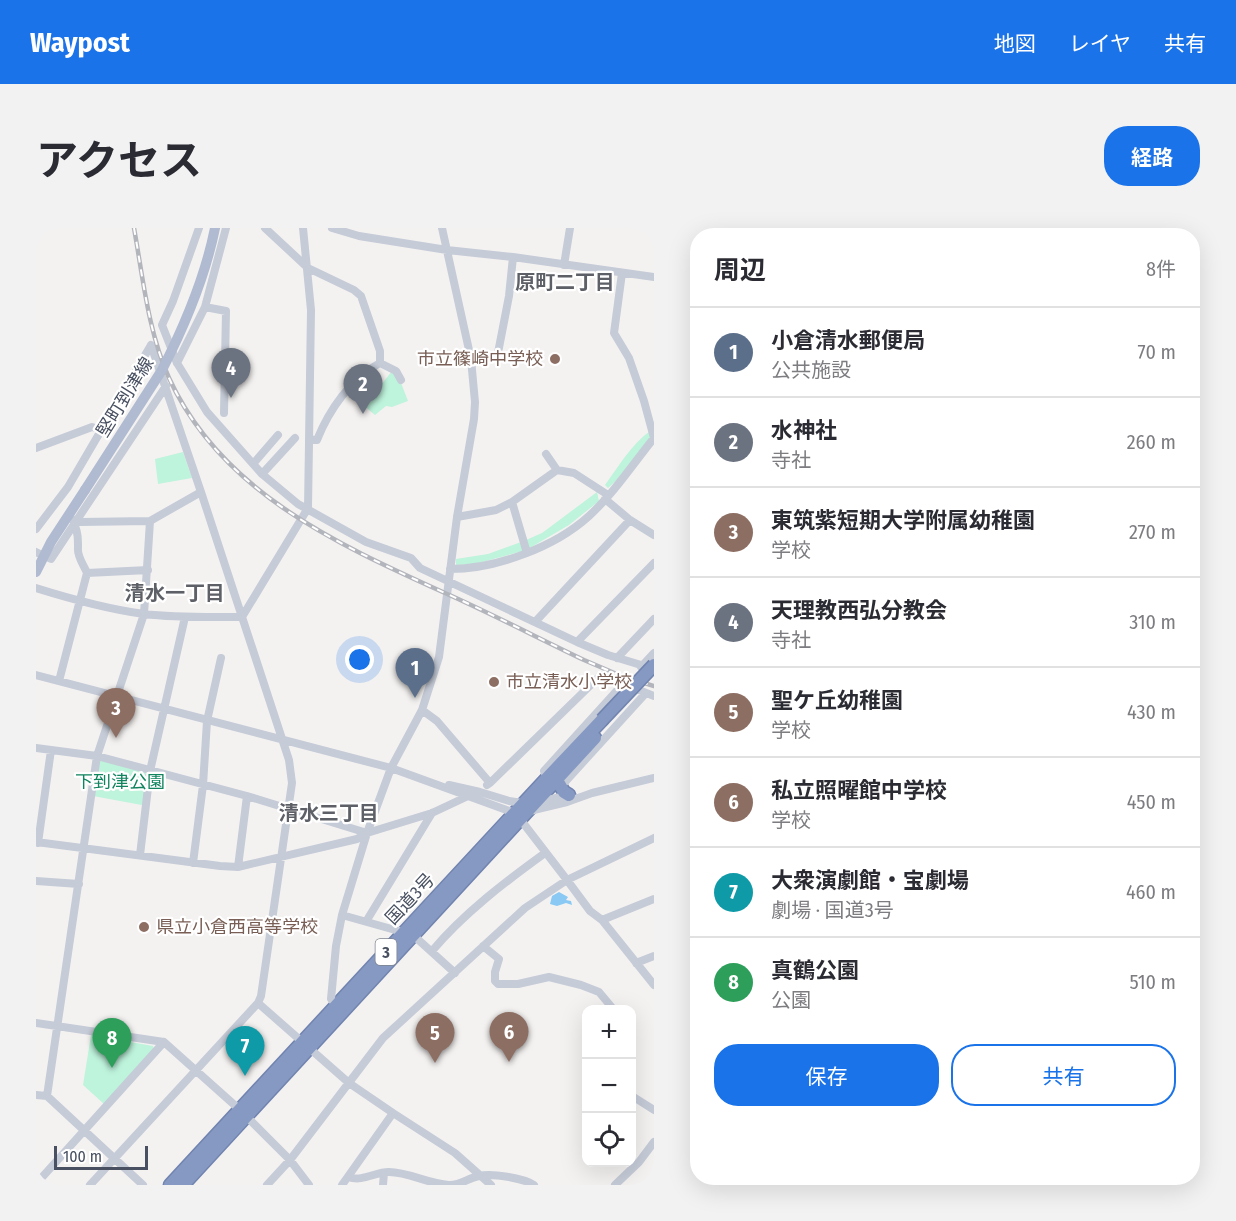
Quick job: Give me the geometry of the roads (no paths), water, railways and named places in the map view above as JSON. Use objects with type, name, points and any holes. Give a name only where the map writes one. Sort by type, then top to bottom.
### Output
[{"type":"highway","name":"国道3号","points":[[605,722],[648,666]]},
{"type":"highway","name":"国道3号","points":[[170,1185],[243,1113],[654,672]]},
{"type":"highway","points":[[552,779],[569,795]]},
{"type":"highway","name":"国道3号","points":[[306,1045],[336,1005],[409,933]]},
{"type":"highway","name":"国道3号","points":[[183,1185],[243,1113]]},
{"type":"main road","name":"堅町到津線","points":[[83,488],[157,366],[190,295],[210,228]]},
{"type":"main road","name":"堅町到津線","points":[[36,572],[38,554],[162,370],[171,353],[196,297],[215,228]]},
{"type":"street","points":[[199,228],[162,325],[177,363],[207,412],[262,474],[286,496],[366,542],[411,558],[420,568],[577,642],[617,658],[648,666],[654,672]]},
{"type":"street","points":[[177,363],[205,307],[226,228]]},
{"type":"street","points":[[266,228],[308,268],[362,296],[380,351],[380,363]]},
{"type":"street","points":[[242,617],[308,508],[311,310],[303,228]]},
{"type":"street","points":[[332,228],[358,236],[447,250],[513,257],[654,278]]},
{"type":"street","points":[[336,1005],[331,999],[336,946],[342,915],[367,832],[391,768],[422,710],[439,657],[457,517],[474,420],[475,402],[471,359],[442,228]]},
{"type":"street","points":[[564,265],[570,228]]},
{"type":"street","points":[[471,359],[497,358],[509,296],[513,257]]},
{"type":"street","points":[[450,569],[488,565],[527,553],[569,531],[589,516],[607,497],[654,438],[644,401],[628,358],[614,333],[622,273]]},
{"type":"street","points":[[205,307],[226,311],[224,413]]},
{"type":"street","points":[[36,529],[68,487],[151,345],[289,760],[292,783],[261,996],[258,1003],[90,1185]]},
{"type":"street","points":[[380,363],[396,372],[401,380]]},
{"type":"street","points":[[310,439],[317,440],[327,418],[356,380],[380,363]]},
{"type":"street","points":[[38,554],[51,559],[74,521],[166,386]]},
{"type":"street","points":[[36,448],[92,427],[102,430]]},
{"type":"street","points":[[253,464],[278,435]]},
{"type":"street","points":[[262,474],[295,438]]},
{"type":"street","points":[[546,454],[557,470]]},
{"type":"street","points":[[457,517],[489,512],[512,502],[557,470],[574,473],[607,497],[630,520],[654,536]]},
{"type":"street","points":[[74,521],[150,521],[201,492]]},
{"type":"street","points":[[512,502],[527,553]]},
{"type":"street","points":[[535,622],[630,520]]},
{"type":"street","points":[[59,681],[87,573],[80,558],[74,521]]},
{"type":"street","points":[[47,1096],[97,756],[144,614],[150,521]]},
{"type":"street","points":[[577,642],[654,563]]},
{"type":"street","points":[[87,573],[148,570]]},
{"type":"street","points":[[36,588],[80,601],[144,614],[242,617]]},
{"type":"street","points":[[140,855],[150,771],[185,617]]},
{"type":"street","points":[[617,658],[654,619]]},
{"type":"street","points":[[648,666],[654,653]]},
{"type":"street","points":[[193,863],[207,721],[221,658]]},
{"type":"street","points":[[36,675],[391,768],[510,807],[520,814],[545,853],[654,985]]},
{"type":"street","points":[[480,792],[601,675],[623,684],[649,695],[565,782],[552,779],[544,771],[623,684]]},
{"type":"street","points":[[422,710],[437,721],[490,783]]},
{"type":"street","points":[[36,748],[97,756],[247,796],[367,832]]},
{"type":"street","points":[[51,750],[37,843],[238,867],[357,839],[367,832],[432,813],[468,793],[480,792],[520,814]]},
{"type":"street","points":[[501,809],[506,815],[520,814],[654,778]]},
{"type":"street","points":[[468,793],[501,809],[520,814],[569,795],[592,793]]},
{"type":"street","points":[[238,867],[247,796]]},
{"type":"street","points":[[367,920],[432,813]]},
{"type":"street","points":[[267,1185],[290,1160],[383,1038],[525,908],[567,880],[654,838]]},
{"type":"street","points":[[432,951],[452,928],[545,853]]},
{"type":"street","points":[[36,882],[79,884]]},
{"type":"street","points":[[602,920],[654,899]]},
{"type":"street","points":[[342,915],[409,933],[455,973]]},
{"type":"street","points":[[483,946],[499,959],[495,972],[495,981],[498,984],[518,984],[549,977],[599,992],[610,1005]]},
{"type":"street","points":[[636,963],[654,956]]},
{"type":"street","points":[[258,1003],[350,1083],[456,1153],[491,1185]]},
{"type":"street","points":[[36,1023],[164,1042],[243,1113],[290,1160],[309,1185]]},
{"type":"street","points":[[36,1184],[164,1042]]},
{"type":"street","points":[[36,1095],[47,1096],[142,1185]]},
{"type":"street","points":[[636,1099],[654,1110]]},
{"type":"street","points":[[342,1185],[393,1113]]},
{"type":"street","points":[[615,1185],[639,1162],[654,1142]]},
{"type":"street","points":[[348,1177],[367,1179],[384,1173],[397,1173],[430,1183],[460,1185],[479,1176],[518,1179],[534,1185]]},
{"type":"street","points":[[383,1185],[384,1173]]},
{"type":"water","points":[[559,892],[568,897],[566,900],[571,901],[572,905],[550,904],[552,896]]},
{"type":"railway","points":[[134,228],[151,323],[169,378],[191,418],[219,453],[251,483],[286,510],[364,555],[584,660],[619,675],[654,686]]},
{"type":"place","name":"市立篠崎中学校","points":[[555,359]]},
{"type":"place","name":"天理教西弘分教会","points":[[231,398]]},
{"type":"place","name":"水神社","points":[[363,414]]},
{"type":"place","name":"市立清水小学校","points":[[494,682]]},
{"type":"place","name":"小倉清水郵便局","points":[[415,698]]},
{"type":"place","name":"東筑紫短期大学附属幼稚園","points":[[116,738]]},
{"type":"place","name":"県立小倉西高等学校","points":[[144,927]]},
{"type":"place","name":"私立照曜館中学校","points":[[509,1062]]},
{"type":"place","name":"聖ケ丘幼稚園","points":[[435,1063]]},
{"type":"place","name":"真鶴公園","points":[[112,1068]]},
{"type":"place","name":"大衆演劇館・宝劇場","points":[[245,1076]]},
{"type":"district","name":"原町二丁目","points":[[565,282]]},
{"type":"district","name":"清水一丁目","points":[[175,593]]},
{"type":"district","name":"清水三丁目","points":[[329,813]]},
{"type":"park label","name":"下到津公園","points":[[120,782]]}]
